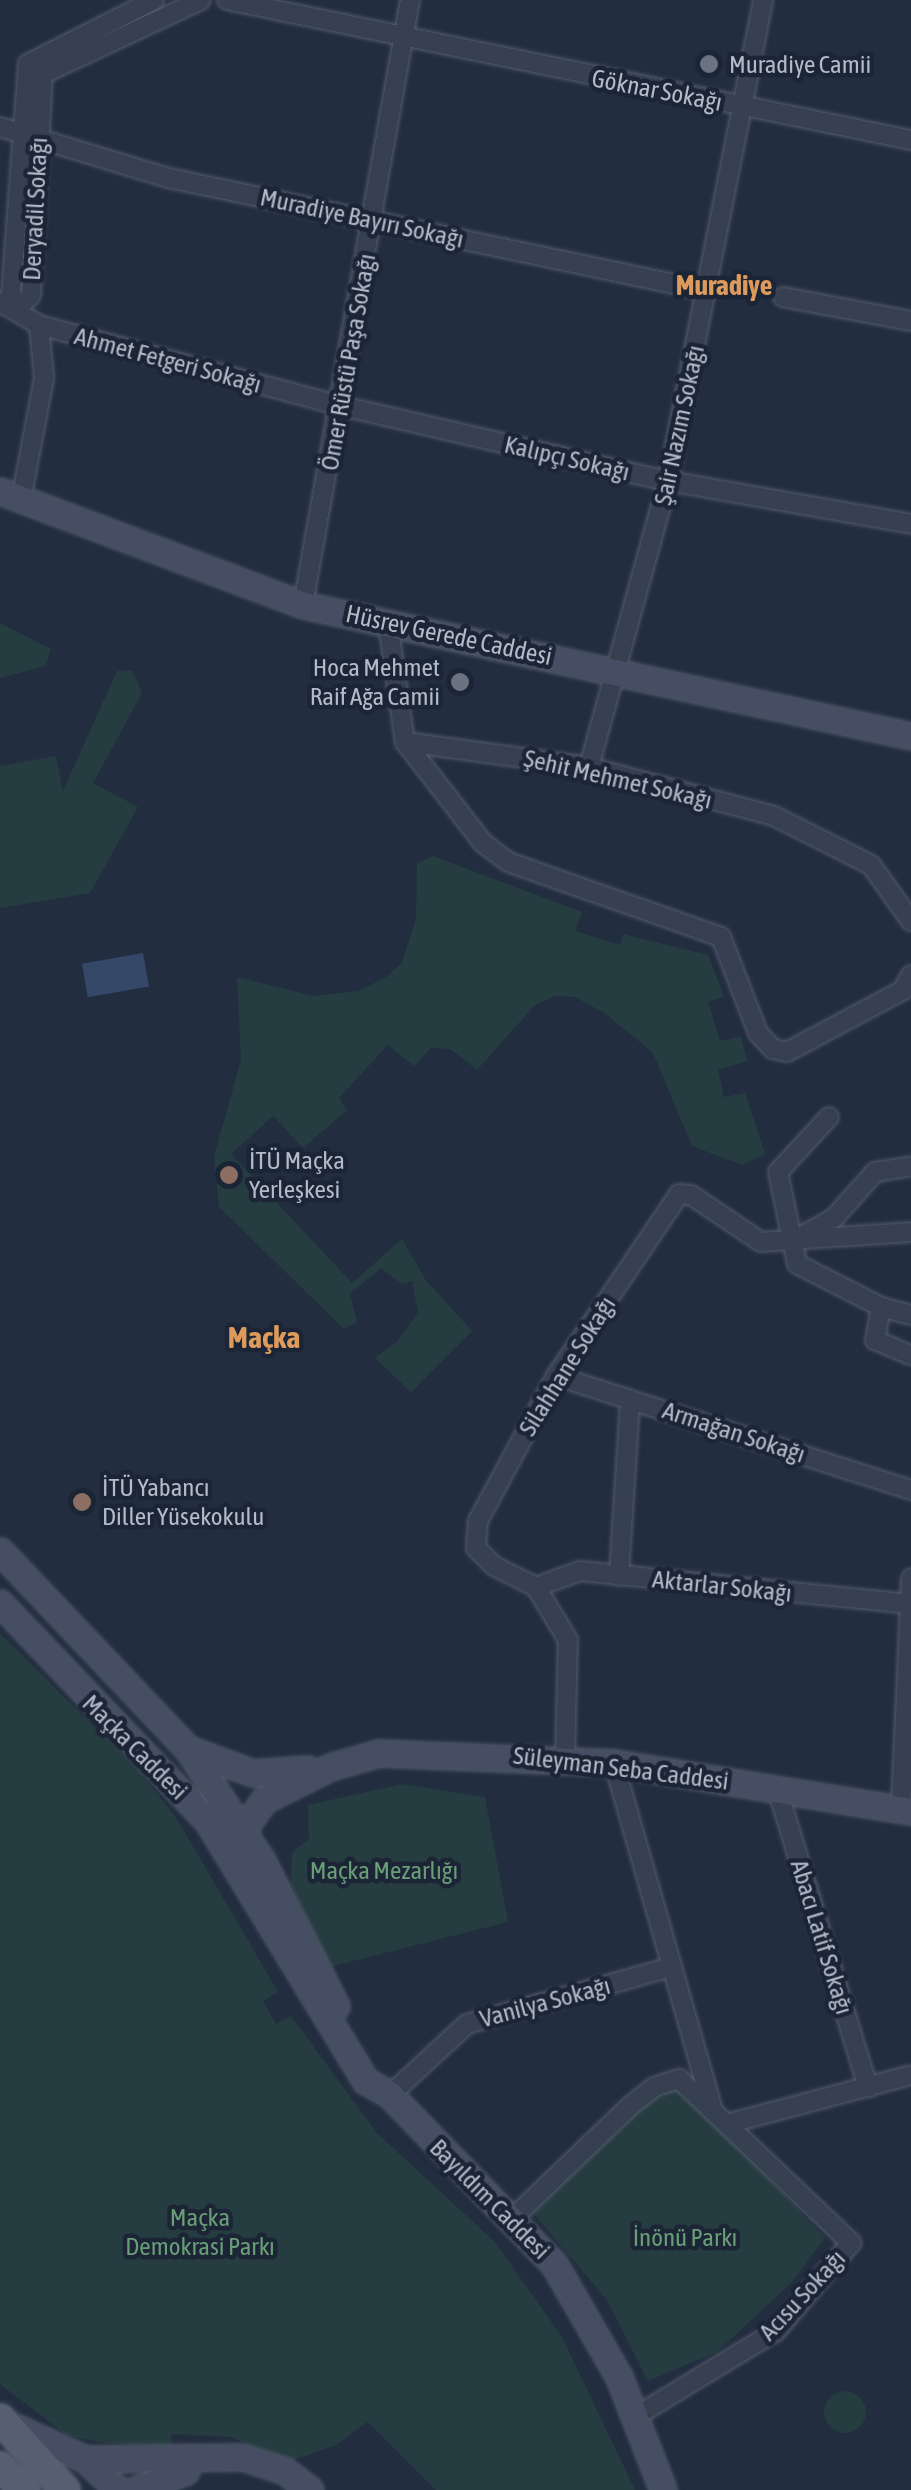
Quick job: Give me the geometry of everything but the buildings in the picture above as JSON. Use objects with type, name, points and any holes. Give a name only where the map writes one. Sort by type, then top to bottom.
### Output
[{"type":"main road","name":"Hüsrev Gerede Caddesi","points":[[10,496],[303,605],[911,736]]},
{"type":"main road","name":"Maçka Caddesi","points":[[0,1551],[188,1749],[243,1830]]},
{"type":"main road","name":"Maçka Caddesi","points":[[0,1603],[207,1820],[255,1902]]},
{"type":"main road","name":"Süleyman Seba Caddesi","points":[[188,1749],[254,1773],[330,1766],[423,1750],[614,1763],[906,1810]]},
{"type":"main road","name":"Süleyman Seba Caddesi","points":[[243,1830],[264,1800],[330,1766]]},
{"type":"main road","points":[[243,1830],[242,1859],[255,1902]]},
{"type":"main road","name":"Bayıldım Caddesi","points":[[243,1830],[390,2096]]},
{"type":"main road","name":"Bayıldım Caddesi","points":[[255,1902],[338,2043],[366,2080],[390,2096],[513,2218],[577,2300],[638,2415],[663,2490]]},
{"type":"main road","name":"Bayıldım Caddesi","points":[[638,2415],[658,2434],[681,2490]]},
{"type":"main road","points":[[4,2422],[85,2459],[118,2490]]},
{"type":"main road","points":[[4,2422],[65,2490]]},
{"type":"main road","points":[[85,2459],[244,2456],[285,2471],[310,2490]]},
{"type":"main road","points":[[0,2467],[25,2490]]},
{"type":"main road","points":[[135,2490],[159,2478],[216,2468],[248,2470],[289,2490]]},
{"type":"street","name":"Deryadil Sokağı","points":[[154,0],[64,56],[42,74],[31,295],[18,308],[11,294],[19,136],[28,64],[64,56],[200,3],[224,0]]},
{"type":"street","name":"Göknar Sokağı","points":[[224,0],[911,140]]},
{"type":"street","name":"Ömer Rüstü Paşa Sokağı","points":[[303,605],[342,406],[410,0]]},
{"type":"street","name":"Şair Nazım Sokağı","points":[[589,767],[620,671],[668,482],[763,0]]},
{"type":"street","name":"Muradiye Bayırı Sokağı","points":[[0,127],[39,143],[170,178],[707,291]]},
{"type":"street","points":[[784,298],[911,321]]},
{"type":"street","name":"Ahmet Fetgeri Sokağı","points":[[0,302],[18,308],[39,325],[342,406]]},
{"type":"street","points":[[10,496],[44,378],[39,325]]},
{"type":"street","name":"Kalıpçı Sokağı","points":[[342,406],[668,482],[911,524]]},
{"type":"street","points":[[388,623],[404,742],[483,844],[508,862],[722,937],[758,1033],[772,1049],[787,1052],[903,990],[911,975]]},
{"type":"street","name":"Şehit Mehmet Sokağı","points":[[404,742],[589,767],[774,816],[871,865],[911,921]]},
{"type":"street","points":[[829,1117],[778,1172],[797,1264],[880,1308],[911,1315]]},
{"type":"street","points":[[794,1240],[834,1218],[875,1172],[911,1166]]},
{"type":"street","name":"Silahhane Sokağı","points":[[536,1587],[494,1566],[476,1548],[478,1521],[556,1376],[679,1194],[690,1195],[762,1242],[794,1240]]},
{"type":"street","points":[[794,1240],[911,1232]]},
{"type":"street","points":[[880,1308],[875,1340],[911,1354]]},
{"type":"street","name":"Armağan Sokağı","points":[[556,1376],[911,1490]]},
{"type":"street","points":[[619,1576],[630,1399]]},
{"type":"street","name":"Aktarlar Sokağı","points":[[536,1587],[580,1571],[910,1604]]},
{"type":"street","points":[[906,1810],[911,1578]]},
{"type":"street","points":[[536,1587],[568,1640],[565,1759]]},
{"type":"street","name":"Acısu Sokağı","points":[[614,1763],[668,1968],[712,2107]]},
{"type":"street","name":"Abacı Latif Sokağı","points":[[777,1788],[868,2087]]},
{"type":"street","name":"Vanilya Sokağı","points":[[390,2096],[466,2024],[668,1968]]},
{"type":"street","points":[[728,2124],[911,2075]]},
{"type":"street","name":"Acısu Sokağı","points":[[513,2218],[654,2087],[679,2079],[851,2244],[776,2332],[638,2415]]},
{"type":"green space","points":[[0,623],[51,649],[45,666],[0,678]]},
{"type":"green space","points":[[132,670],[142,693],[93,783],[138,807],[90,893],[0,908],[0,766],[56,756],[63,791],[117,671]]},
{"type":"green space","points":[[433,856],[582,912],[575,931],[620,945],[623,934],[708,955],[724,996],[708,1002],[720,1041],[741,1036],[747,1061],[718,1070],[724,1097],[745,1093],[765,1154],[742,1165],[692,1146],[653,1053],[606,1014],[575,997],[555,996],[535,1005],[477,1070],[450,1049],[431,1048],[414,1066],[388,1045],[339,1098],[347,1110],[303,1148],[273,1116],[231,1154],[352,1283],[402,1239],[425,1279],[472,1331],[411,1392],[375,1358],[398,1341],[418,1312],[412,1281],[402,1284],[381,1268],[350,1294],[357,1322],[344,1329],[219,1207],[214,1157],[241,1060],[237,977],[314,996],[359,991],[386,977],[402,963],[416,918],[417,863]]},
{"type":"green space","name":"Maçka Demokrasi Parkı","points":[[0,1633],[140,1772],[177,1819],[278,1992],[263,2001],[276,2024],[291,2016],[377,2133],[495,2242],[562,2337],[635,2490],[436,2490],[368,2422],[336,2445],[294,2460],[229,2437],[171,2434],[172,2446],[106,2443],[68,2436],[0,2384]]},
{"type":"green space","name":"Maçka Mezarlığı","points":[[402,1784],[485,1797],[508,1922],[329,1967],[291,1884],[292,1853],[309,1839],[308,1805]]},
{"type":"green space","name":"İnönü Parkı","points":[[663,2088],[685,2093],[702,2108],[825,2238],[791,2283],[717,2352],[648,2381],[607,2300],[532,2212]]},
{"type":"green space","points":[[845,2391],[860,2397],[866,2412],[860,2427],[845,2433],[830,2427],[824,2412],[830,2397]]},
{"type":"water","points":[[143,953],[149,986],[88,997],[82,964]]},
{"type":"place","name":"Muradiye Camii","points":[[709,64]]},
{"type":"place","name":"Hoca Mehmet Raif Ağa Camii","points":[[460,682]]},
{"type":"place","name":"İTÜ Maçka Yerleşkesi","points":[[229,1175]]},
{"type":"place","name":"İTÜ Yabancı Diller Yüsekokulu","points":[[82,1502]]},
{"type":"district","name":"Muradiye","points":[[724,285]]},
{"type":"district","name":"Maçka","points":[[264,1337]]}]
